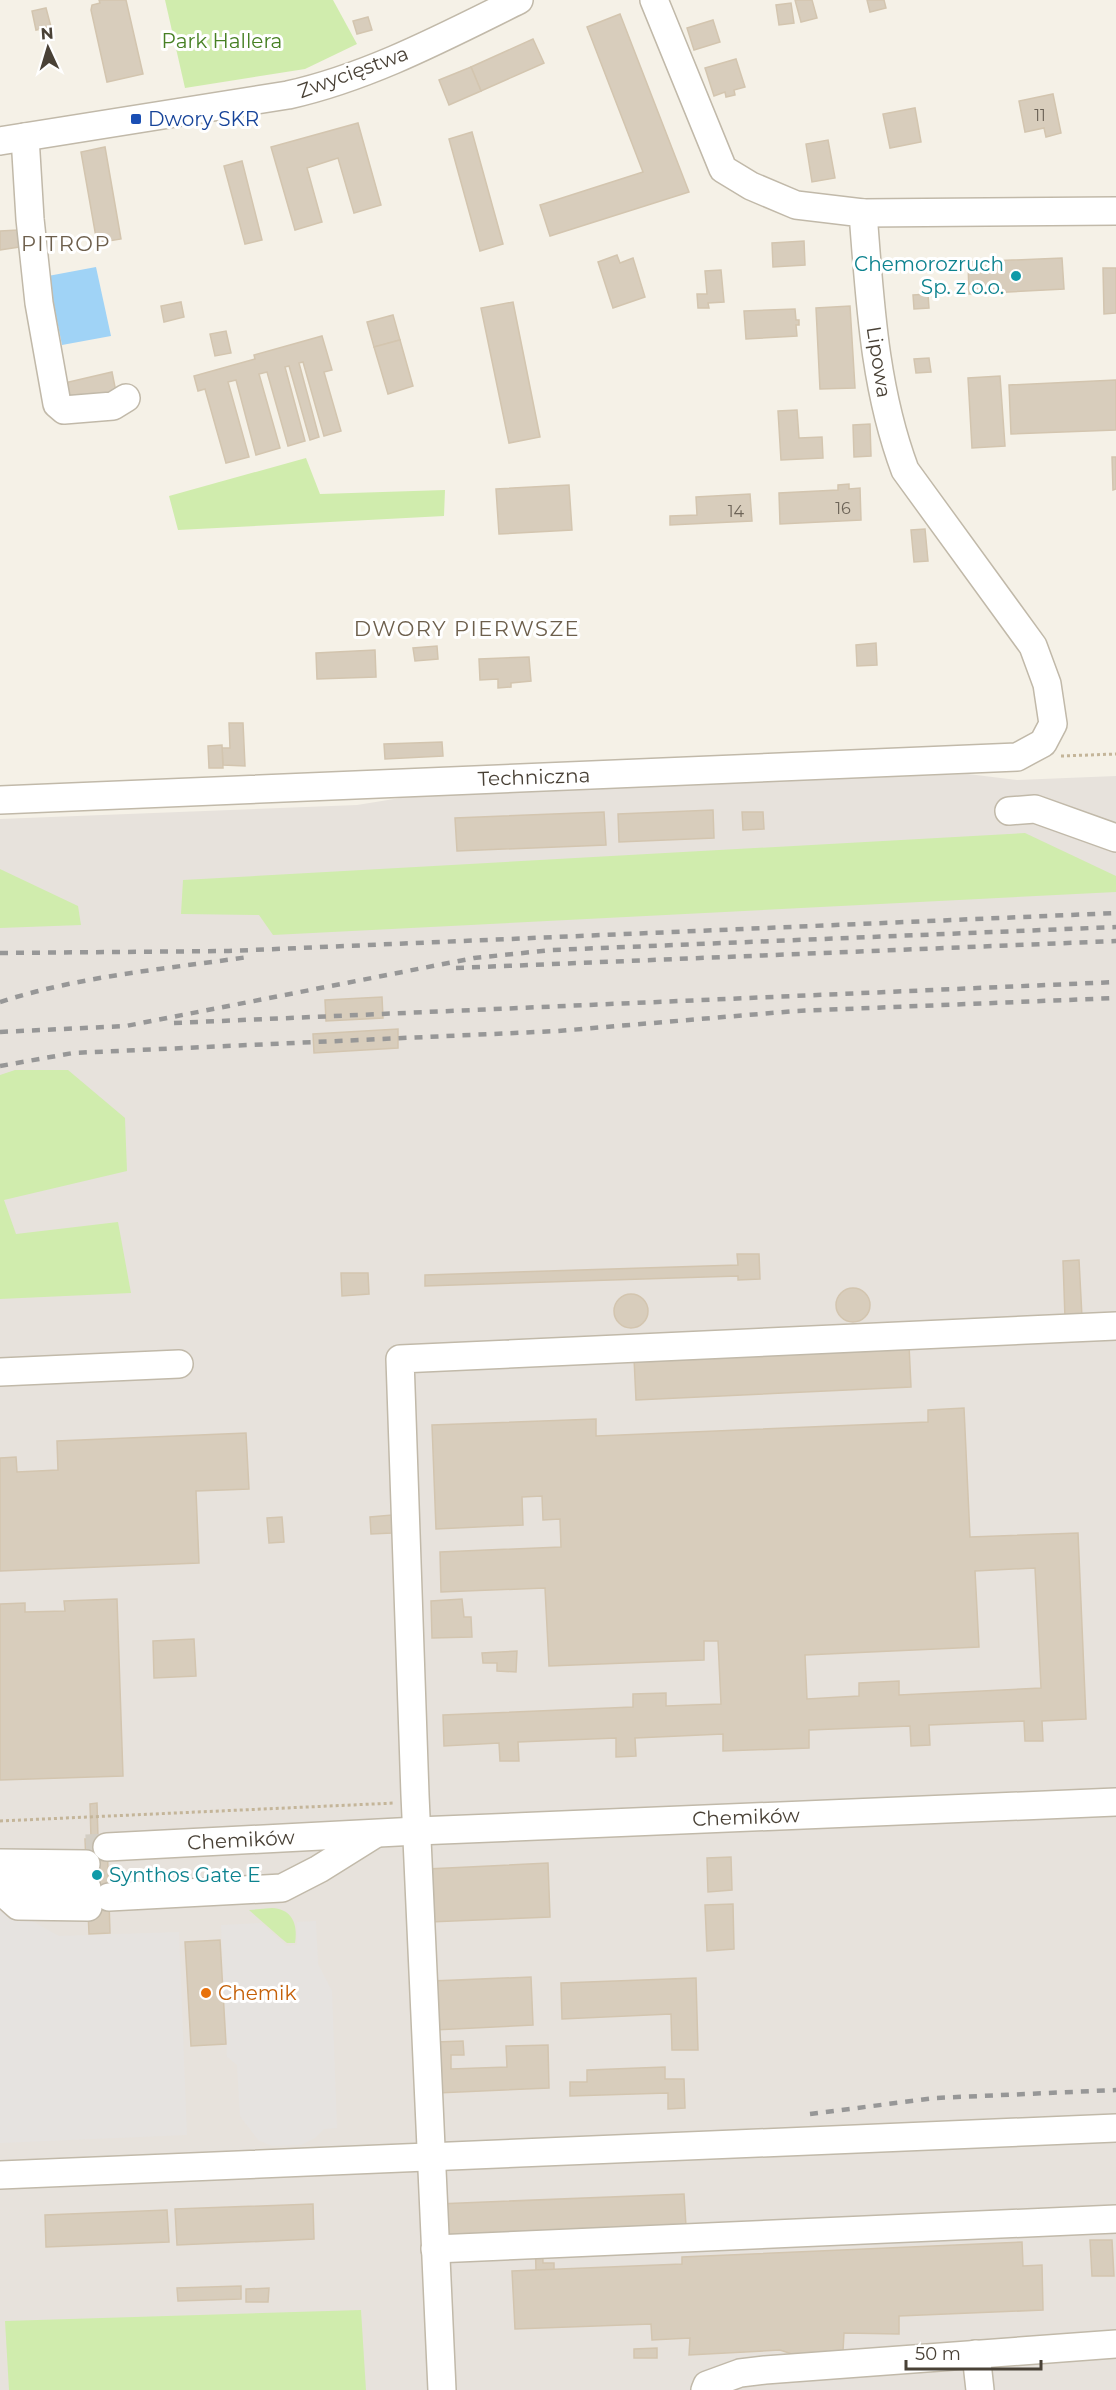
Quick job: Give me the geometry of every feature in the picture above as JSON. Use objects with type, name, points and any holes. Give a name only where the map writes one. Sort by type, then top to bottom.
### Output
[{"type":"street","name":"Zwycięstwa","points":[[13,139],[321,88],[361,74],[436,41],[519,0]]},
{"type":"street","points":[[654,0],[723,169],[751,186],[796,205],[863,213],[1116,211]]},
{"type":"street","points":[[13,139],[57,404],[64,410],[113,406],[126,398]]},
{"type":"street","name":"Lipowa","points":[[863,213],[874,350],[893,438],[905,470],[1033,646],[1047,684],[1053,724]]},
{"type":"street","name":"Techniczna","points":[[0,800],[1017,757],[1043,743],[1053,724]]},
{"type":"street","points":[[1009,812],[1035,809],[1116,838]]},
{"type":"street","points":[[442,2390],[415,1803],[399,1359],[1116,1326]]},
{"type":"street","points":[[0,1372],[178,1364]]},
{"type":"street","name":"Chemików","points":[[98,1880],[337,1836],[1116,1802]]},
{"type":"street","name":"Chemików","points":[[0,1851],[98,1880],[218,1892],[282,1888],[319,1869],[376,1834]]},
{"type":"street","points":[[0,1863],[98,1880],[199,1882],[213,1874],[319,1869]]},
{"type":"street","points":[[0,1879],[67,1888],[98,1880]]},
{"type":"street","points":[[0,1890],[18,1906],[98,1880]]},
{"type":"street","points":[[0,2175],[1116,2128]]},
{"type":"street","points":[[435,2250],[1116,2219]]},
{"type":"street","points":[[705,2390],[707,2385],[740,2373],[1116,2344]]},
{"type":"street","points":[[976,2354],[980,2390]]},
{"type":"path","points":[[1050,756],[1116,754]]},
{"type":"path","points":[[0,1821],[415,1803]]},
{"type":"shaded area","points":[[968,774],[1017,780],[1116,776],[1116,2390],[0,2390],[0,819],[357,805],[425,794]]},
{"type":"shaded area","points":[[0,1903],[59,1936],[179,1932],[187,2135],[0,2143]]},
{"type":"shaded area","points":[[316,1921],[318,1964],[332,1991],[337,2128],[324,2129],[315,2138],[301,2145],[272,2146],[258,2140],[240,2116],[237,2065],[227,2057],[221,1925],[261,1923],[287,1946],[297,1945],[297,1922]]},
{"type":"green space","name":"Park Hallera","points":[[165,0],[333,0],[357,44],[305,69],[185,88]]},
{"type":"green space","points":[[306,458],[320,494],[445,490],[444,516],[178,530],[169,496]]},
{"type":"green space","points":[[1025,833],[1116,876],[1116,892],[273,935],[259,915],[181,914],[183,880]]},
{"type":"green space","points":[[0,869],[78,906],[81,925],[0,928]]},
{"type":"green space","points":[[15,1070],[68,1070],[125,1118],[127,1171],[4,1200],[16,1234],[118,1222],[131,1293],[0,1299],[0,1075]]},
{"type":"green space","points":[[272,1908],[284,1911],[292,1919],[295,1943],[287,1943],[249,1910]]},
{"type":"green space","points":[[361,2310],[366,2390],[9,2390],[5,2321]]},
{"type":"water","points":[[96,267],[111,336],[62,345],[48,276]]},
{"type":"building","points":[[99,0],[126,0],[143,74],[107,82],[91,10],[92,5],[100,3]]},
{"type":"building","points":[[795,0],[812,0],[817,18],[801,22]]},
{"type":"building","points":[[867,0],[884,0],[886,8],[870,12]]},
{"type":"building","points":[[791,3],[794,23],[779,25],[776,5]]},
{"type":"building","points":[[46,8],[51,27],[36,30],[32,11]]},
{"type":"building","points":[[620,14],[689,192],[550,236],[540,205],[643,172],[587,27]]},
{"type":"building","points":[[368,17],[372,30],[357,34],[353,21]]},
{"type":"building","points":[[713,20],[720,42],[694,50],[687,28]]},
{"type":"building","points":[[533,39],[544,63],[481,91],[471,67]]},
{"type":"building","points":[[736,59],[745,87],[734,90],[735,95],[726,97],[725,92],[714,96],[705,68]]},
{"type":"building","points":[[471,67],[481,91],[449,105],[439,80]]},
{"type":"building","points":[[1053,94],[1061,133],[1046,137],[1044,128],[1025,132],[1019,101]]},
{"type":"building","points":[[915,108],[921,142],[890,148],[883,114]]},
{"type":"building","points":[[358,123],[381,205],[354,213],[338,158],[307,168],[322,222],[295,230],[271,147]]},
{"type":"building","points":[[472,132],[503,244],[480,251],[449,139]]},
{"type":"building","points":[[828,140],[835,178],[812,182],[806,144]]},
{"type":"building","points":[[105,147],[121,239],[97,243],[81,152]]},
{"type":"building","points":[[242,161],[262,240],[245,244],[224,166]]},
{"type":"building","points":[[18,230],[19,247],[0,250],[0,231]]},
{"type":"building","points":[[804,241],[805,265],[773,267],[772,243]]},
{"type":"building","points":[[617,255],[620,263],[633,258],[645,297],[613,308],[598,262]]},
{"type":"building","name":"Chemorozruch Sp. z o.o.","points":[[1062,258],[1064,289],[969,294],[968,262]]},
{"type":"building","points":[[1103,268],[1116,268],[1116,313],[1104,314]]},
{"type":"building","points":[[721,270],[724,302],[708,303],[709,308],[698,308],[697,294],[707,294],[705,271]]},
{"type":"building","points":[[928,294],[929,308],[914,309],[913,295]]},
{"type":"building","points":[[181,302],[184,317],[164,322],[161,306]]},
{"type":"building","points":[[513,302],[540,437],[509,443],[481,308]]},
{"type":"building","points":[[850,306],[855,388],[820,389],[816,308]]},
{"type":"building","points":[[795,309],[796,320],[799,320],[799,325],[796,325],[797,336],[746,339],[744,311]]},
{"type":"building","points":[[393,315],[400,340],[374,347],[367,322]]},
{"type":"building","points":[[226,331],[231,353],[215,356],[210,334]]},
{"type":"building","points":[[322,336],[332,370],[324,372],[341,431],[324,436],[303,362],[299,363],[319,437],[310,440],[289,366],[285,367],[305,441],[288,446],[267,372],[259,374],[280,448],[256,455],[236,380],[228,382],[249,457],[226,463],[205,389],[198,391],[194,376],[255,359],[254,355]]},
{"type":"building","points":[[400,340],[413,386],[388,394],[374,347]]},
{"type":"building","points":[[929,358],[931,372],[916,373],[914,359]]},
{"type":"building","points":[[112,372],[116,392],[64,404],[60,384]]},
{"type":"building","points":[[1000,376],[1005,446],[972,448],[968,378]]},
{"type":"building","points":[[1116,380],[1116,430],[1011,434],[1009,385]]},
{"type":"building","points":[[797,410],[799,438],[822,437],[823,458],[781,460],[778,411]]},
{"type":"building","points":[[870,424],[871,456],[854,457],[853,425]]},
{"type":"building","points":[[1112,457],[1116,457],[1116,489],[1113,490]]},
{"type":"building","points":[[849,484],[849,489],[860,488],[861,520],[780,524],[779,493],[838,490],[838,485]]},
{"type":"building","points":[[569,485],[572,530],[499,534],[496,489]]},
{"type":"building","points":[[750,494],[752,521],[670,525],[670,516],[697,515],[696,497]]},
{"type":"building","points":[[925,529],[928,561],[914,562],[911,530]]},
{"type":"building","points":[[876,643],[877,665],[857,666],[856,645]]},
{"type":"building","points":[[437,646],[438,659],[415,661],[413,648]]},
{"type":"building","points":[[375,650],[376,677],[317,679],[316,653]]},
{"type":"building","points":[[529,657],[531,681],[511,683],[511,687],[498,688],[498,679],[480,680],[479,659]]},
{"type":"building","points":[[229,723],[243,723],[245,766],[223,765],[222,748],[230,748]]},
{"type":"building","points":[[442,742],[443,756],[385,759],[384,744]]},
{"type":"building","points":[[222,745],[223,768],[209,768],[208,746]]},
{"type":"building","points":[[713,810],[714,838],[619,842],[618,814]]},
{"type":"building","points":[[604,812],[606,845],[457,851],[455,818]]},
{"type":"building","points":[[742,812],[763,812],[764,829],[743,830]]},
{"type":"building","points":[[382,997],[383,1018],[326,1021],[325,1000]]},
{"type":"building","points":[[398,1029],[398,1048],[314,1053],[313,1034]]},
{"type":"building","points":[[737,1254],[759,1254],[760,1279],[738,1280],[738,1276],[425,1286],[425,1275],[738,1265]]},
{"type":"building","points":[[1079,1260],[1082,1317],[1065,1318],[1063,1261]]},
{"type":"building","points":[[341,1273],[368,1273],[369,1294],[342,1296]]},
{"type":"building","points":[[853,1288],[865,1293],[870,1305],[865,1317],[853,1322],[841,1317],[836,1305],[841,1293]]},
{"type":"building","points":[[631,1294],[643,1299],[648,1311],[643,1323],[631,1328],[619,1323],[614,1311],[619,1299]]},
{"type":"building","points":[[909,1345],[911,1387],[636,1400],[634,1358]]},
{"type":"building","points":[[964,1408],[970,1537],[1078,1533],[1086,1719],[1042,1721],[1043,1741],[1025,1741],[1024,1721],[929,1725],[930,1745],[911,1746],[910,1726],[809,1730],[809,1748],[723,1751],[723,1734],[635,1738],[636,1756],[616,1757],[616,1738],[518,1742],[519,1761],[500,1761],[499,1743],[444,1746],[443,1715],[633,1707],[633,1694],[666,1693],[666,1706],[721,1704],[718,1641],[704,1641],[704,1660],[549,1666],[545,1588],[441,1592],[440,1552],[561,1547],[560,1519],[543,1520],[542,1496],[522,1497],[523,1525],[436,1529],[432,1425],[596,1419],[596,1436],[928,1422],[928,1410]],"holes":[[[1035,1568],[1041,1688],[899,1695],[899,1681],[859,1683],[859,1696],[807,1699],[805,1655],[979,1647],[975,1571]]]},
{"type":"building","points":[[246,1433],[249,1489],[196,1491],[199,1563],[0,1571],[0,1458],[16,1457],[17,1472],[58,1470],[57,1441]]},
{"type":"building","points":[[392,1515],[392,1533],[371,1534],[370,1517]]},
{"type":"building","points":[[282,1517],[284,1542],[269,1543],[267,1518]]},
{"type":"building","points":[[117,1599],[123,1776],[0,1780],[0,1604],[25,1603],[25,1612],[65,1611],[64,1601]]},
{"type":"building","points":[[462,1599],[464,1617],[471,1617],[472,1637],[432,1638],[431,1601]]},
{"type":"building","points":[[194,1639],[196,1676],[154,1678],[153,1641]]},
{"type":"building","points":[[517,1651],[516,1672],[497,1671],[497,1663],[483,1663],[482,1653]]},
{"type":"building","name":"Synthos Gate E","points":[[97,1803],[98,1838],[107,1838],[110,1933],[89,1934],[85,1839],[91,1839],[90,1804]]},
{"type":"building","points":[[731,1857],[732,1890],[708,1892],[707,1858]]},
{"type":"building","points":[[548,1863],[550,1917],[429,1922],[427,1869]]},
{"type":"building","points":[[733,1904],[734,1949],[707,1951],[705,1905]]},
{"type":"building","name":"Chemik","points":[[220,1940],[226,2044],[191,2046],[185,1942]]},
{"type":"building","points":[[531,1977],[533,2025],[434,2030],[432,1981]]},
{"type":"building","points":[[696,1978],[698,2050],[672,2050],[671,2014],[562,2019],[561,1983]]},
{"type":"building","points":[[463,2041],[464,2055],[451,2055],[451,2069],[507,2067],[506,2046],[548,2045],[549,2088],[437,2093],[436,2042]]},
{"type":"building","points":[[665,2067],[665,2079],[684,2079],[685,2108],[668,2109],[668,2093],[570,2096],[570,2082],[587,2082],[587,2070]]},
{"type":"building","points":[[684,2194],[686,2226],[438,2237],[437,2204]]},
{"type":"building","points":[[313,2204],[314,2239],[177,2245],[175,2209]]},
{"type":"building","points":[[167,2210],[169,2242],[46,2247],[45,2215]]},
{"type":"building","points":[[535,2234],[542,2234],[543,2263],[554,2263],[554,2271],[536,2271]]},
{"type":"building","points":[[1090,2240],[1112,2240],[1114,2276],[1092,2276]]},
{"type":"building","points":[[1022,2242],[1023,2266],[1042,2265],[1043,2310],[899,2316],[899,2334],[844,2333],[843,2351],[824,2358],[795,2355],[780,2350],[689,2355],[690,2338],[652,2340],[651,2324],[515,2329],[512,2271],[682,2264],[682,2257]]},
{"type":"building","points":[[241,2286],[241,2299],[178,2301],[177,2288]]},
{"type":"building","points":[[269,2288],[268,2302],[246,2302],[246,2289]]},
{"type":"building","points":[[657,2348],[657,2358],[634,2358],[634,2349]]},
{"type":"tunnel","points":[[86,1848],[107,1847]]},
{"type":"railway","points":[[0,953],[229,951],[1116,913]]},
{"type":"railway","points":[[0,1032],[126,1026],[474,958],[552,950],[1116,927]]},
{"type":"railway","points":[[456,968],[1116,941]]},
{"type":"railway","points":[[0,1002],[92,980],[248,957]]},
{"type":"railway","points":[[174,1023],[1116,982]]},
{"type":"railway","points":[[0,1066],[73,1053],[558,1031],[795,1011],[1116,998]]},
{"type":"railway","points":[[810,2114],[935,2098],[1116,2090]]},
{"type":"place","name":"Dwory SKR","points":[[136,119]]},
{"type":"place","name":"Chemorozruch Sp. z o.o.","points":[[1016,276]]},
{"type":"place","name":"Synthos Gate E","points":[[97,1875]]},
{"type":"place","name":"Chemik","points":[[206,1993]]},
{"type":"district","name":"PITROP","points":[[66,243]]},
{"type":"district","name":"DWORY PIERWSZE","points":[[467,628]]}]
